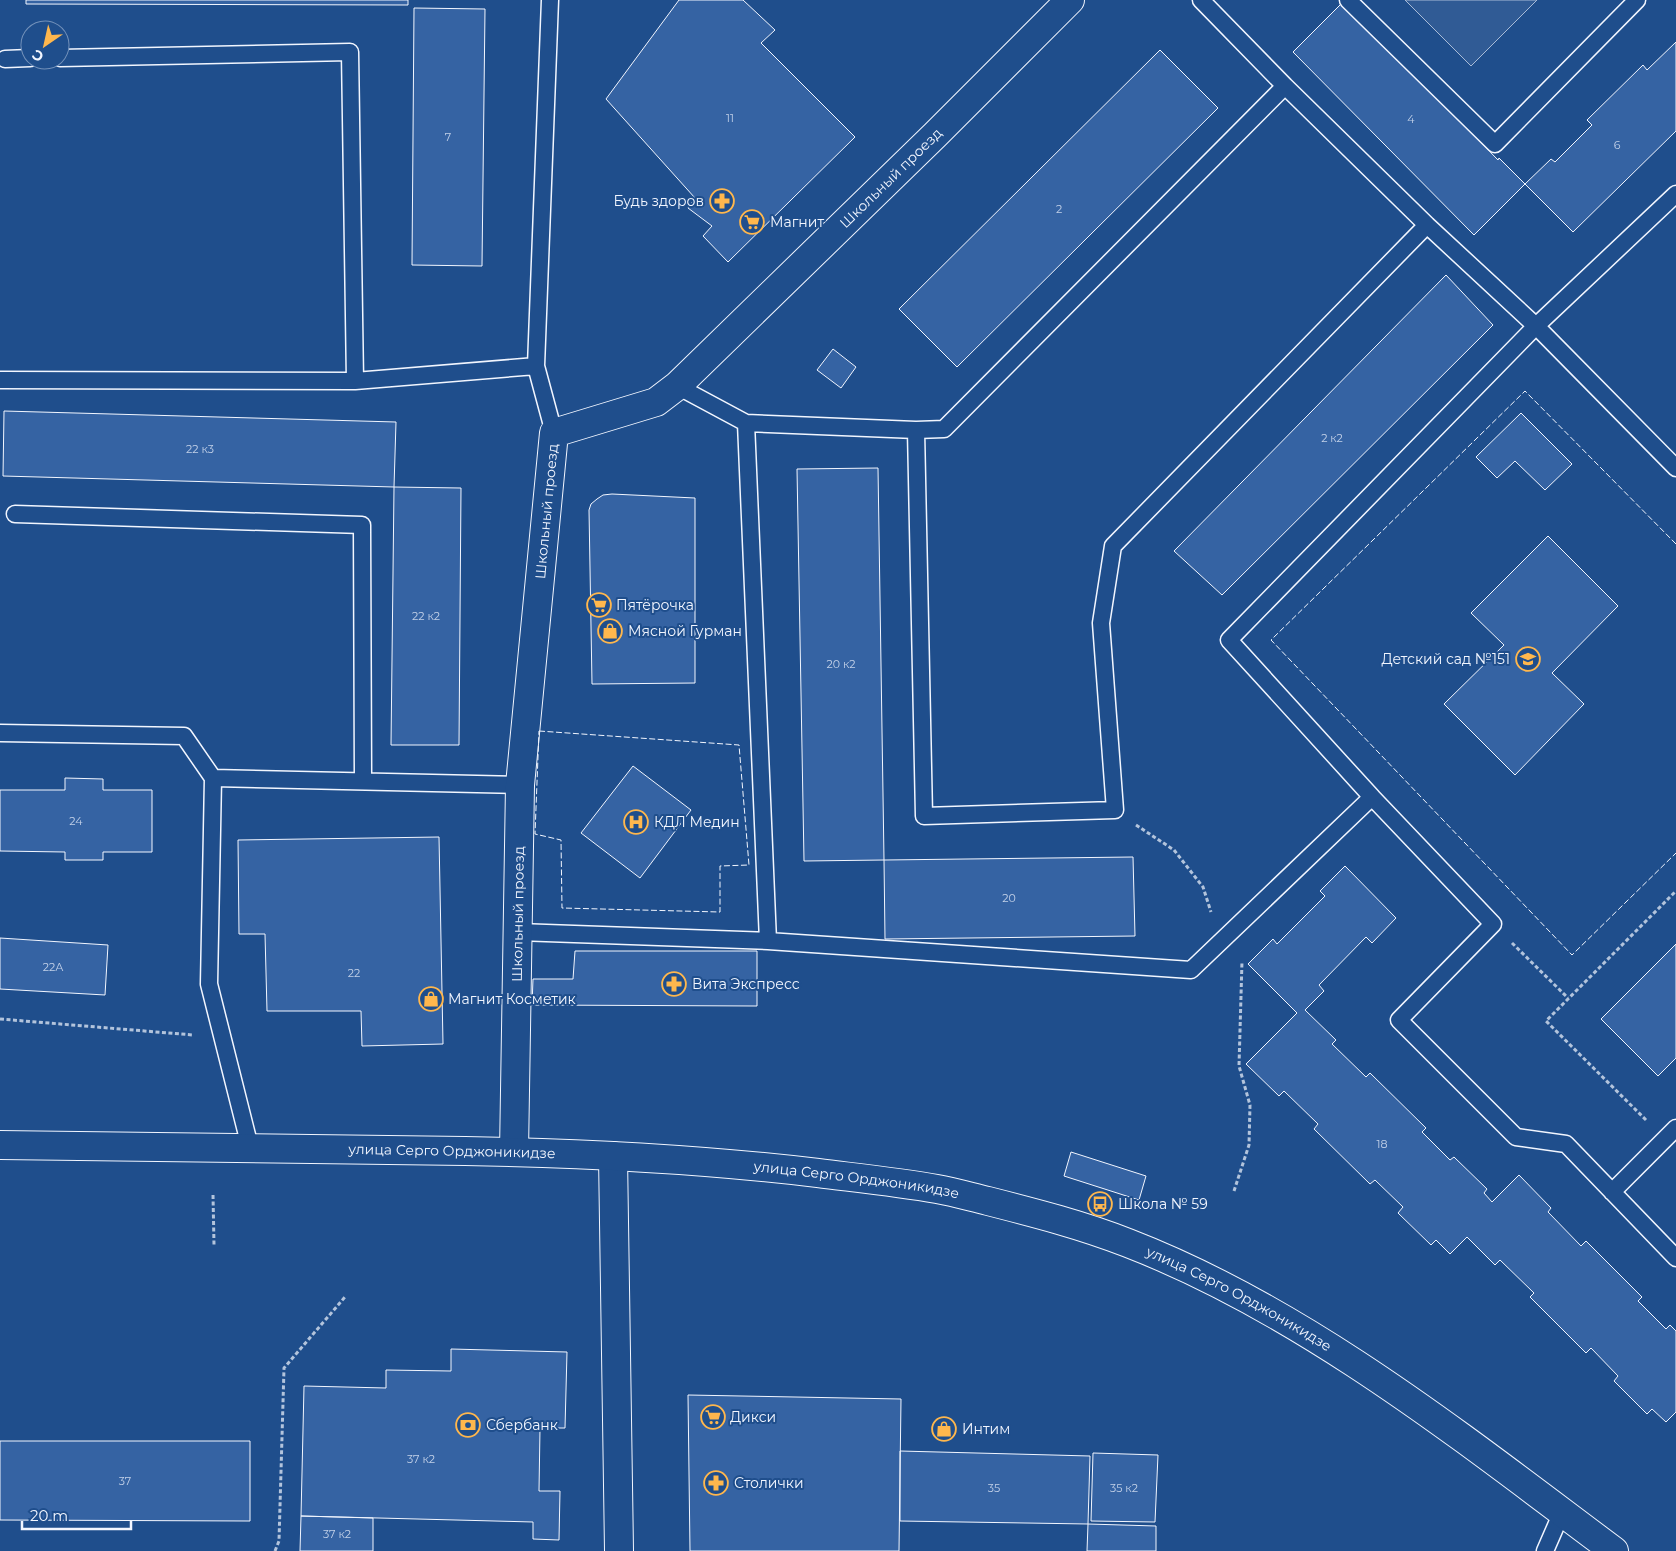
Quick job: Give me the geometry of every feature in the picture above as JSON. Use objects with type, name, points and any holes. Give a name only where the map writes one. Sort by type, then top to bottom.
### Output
[{"type":"street","name":"Школьный проезд","points":[[514,1152],[520,785],[554,433],[656,402],[677,386],[1070,0]]},
{"type":"street","name":"улица Серго Орджоникидзе","points":[[0,1145],[514,1152],[709,1161],[938,1190],[1078,1225],[1131,1244],[1182,1266],[1234,1292],[1321,1343],[1446,1427],[1614,1551]]},
{"type":"street","points":[[613,1156],[619,1551]]},
{"type":"lane","points":[[550,0],[536,366],[554,433]]},
{"type":"lane","points":[[1201,0],[1285,86],[1427,225],[1536,326],[1676,468]]},
{"type":"lane","points":[[1348,0],[1495,144],[1637,0]]},
{"type":"lane","points":[[70,58],[350,52],[354,381]]},
{"type":"lane","points":[[5,59],[20,58]]},
{"type":"lane","points":[[677,386],[746,423],[916,430],[944,429],[1285,86]]},
{"type":"lane","points":[[1676,194],[1536,326],[1230,640],[1372,797],[1493,924],[1399,1020],[1516,1137],[1566,1144],[1676,1258]]},
{"type":"lane","points":[[916,430],[924,816],[1115,810],[1101,623],[1113,546],[1427,225]]},
{"type":"lane","points":[[0,380],[354,381],[536,366]]},
{"type":"lane","points":[[746,423],[768,941]]},
{"type":"lane","points":[[15,514],[362,525],[363,781]]},
{"type":"lane","points":[[0,733],[184,736],[213,778],[209,984],[250,1147]]},
{"type":"lane","points":[[213,778],[520,785]]},
{"type":"lane","points":[[518,932],[768,941],[1191,970],[1372,797]]},
{"type":"lane","points":[[1612,1192],[1671,1133]]},
{"type":"lane","points":[[1545,1551],[1562,1512]]},
{"type":"path","points":[[1115,810],[1174,850],[1203,887],[1220,943]]},
{"type":"path","points":[[1671,1133],[1546,1021],[1676,891]]},
{"type":"path","points":[[1234,1191],[1250,1145],[1250,1104],[1239,1066],[1243,921]]},
{"type":"path","points":[[1493,924],[1568,998]]},
{"type":"path","points":[[0,1018],[198,1035]]},
{"type":"path","points":[[213,1195],[214,1245]]},
{"type":"path","points":[[275,1551],[278,1541],[284,1368],[345,1297]]},
{"type":"shaded area","points":[[1405,0],[1537,0],[1471,66]]},
{"type":"building","points":[[26,0],[408,0],[408,5],[26,4]]},
{"type":"building","points":[[679,0],[743,0],[775,30],[761,43],[855,137],[728,262],[703,236],[712,226],[688,208],[695,198],[606,99]]},
{"type":"building","points":[[1345,0],[1465,117],[1460,121],[1498,160],[1499,158],[1525,184],[1474,235],[1293,52]]},
{"type":"building","points":[[414,8],[485,9],[482,266],[412,265]]},
{"type":"building","points":[[1676,42],[1676,131],[1573,232],[1525,184],[1551,159],[1555,162],[1592,125],[1587,120],[1643,65],[1647,70]]},
{"type":"building","points":[[1160,50],[1218,108],[957,367],[899,309]]},
{"type":"building","points":[[1446,275],[1493,325],[1222,595],[1174,551]]},
{"type":"building","points":[[833,349],[856,367],[841,388],[817,370]]},
{"type":"building","points":[[4,411],[396,422],[394,487],[3,476]]},
{"type":"building","points":[[1521,413],[1572,464],[1545,490],[1515,461],[1497,478],[1476,457]]},
{"type":"building","points":[[878,468],[884,860],[804,861],[797,469]]},
{"type":"building","points":[[394,487],[461,488],[459,745],[391,745]]},
{"type":"building","points":[[603,495],[695,498],[695,683],[592,684],[589,510],[591,504],[597,499]]},
{"type":"building","name":"Детский сад №151","points":[[1548,536],[1618,606],[1552,673],[1584,704],[1515,775],[1444,704],[1504,645],[1471,613]]},
{"type":"building","name":"КДЛ Медин","points":[[633,766],[691,810],[640,878],[581,833]]},
{"type":"building","points":[[65,778],[103,779],[103,790],[152,790],[152,852],[103,852],[103,860],[65,860],[65,852],[0,851],[0,790],[65,790]]},
{"type":"building","points":[[439,837],[443,1044],[362,1046],[361,1011],[267,1011],[265,934],[239,934],[238,840]]},
{"type":"building","points":[[1133,857],[1135,936],[885,939],[884,860]]},
{"type":"building","points":[[1345,866],[1396,918],[1372,943],[1366,937],[1319,985],[1324,991],[1305,1010],[1336,1040],[1332,1044],[1366,1077],[1370,1073],[1426,1128],[1422,1132],[1450,1160],[1454,1157],[1487,1189],[1484,1193],[1492,1202],[1519,1175],[1551,1208],[1548,1212],[1581,1246],[1586,1241],[1642,1297],[1638,1301],[1666,1329],[1670,1325],[1676,1331],[1676,1412],[1666,1422],[1652,1409],[1647,1414],[1614,1381],[1618,1376],[1591,1348],[1586,1353],[1530,1297],[1534,1293],[1500,1260],[1495,1265],[1467,1237],[1450,1254],[1436,1240],[1431,1245],[1398,1213],[1403,1207],[1375,1180],[1370,1184],[1314,1129],[1318,1124],[1284,1091],[1279,1096],[1246,1064],[1297,1013],[1248,964],[1273,939],[1277,944],[1325,896],[1320,891]]},
{"type":"building","points":[[0,938],[108,945],[105,995],[0,989]]},
{"type":"building","points":[[1676,944],[1676,1058],[1658,1076],[1601,1019]]},
{"type":"building","points":[[575,951],[757,951],[757,1006],[532,1005],[533,979],[573,979]]},
{"type":"building","points":[[1071,1152],[1146,1176],[1139,1200],[1064,1176]]},
{"type":"building","points":[[451,1349],[567,1352],[565,1428],[540,1428],[539,1491],[560,1491],[559,1540],[533,1539],[533,1522],[301,1516],[304,1386],[386,1388],[386,1370],[451,1371]]},
{"type":"building","points":[[688,1395],[901,1399],[899,1551],[690,1551]]},
{"type":"building","points":[[0,1441],[250,1441],[250,1521],[0,1520]]},
{"type":"building","points":[[900,1451],[1090,1456],[1088,1524],[900,1521]]},
{"type":"building","points":[[1093,1453],[1158,1455],[1155,1522],[1091,1521]]},
{"type":"building","points":[[301,1516],[373,1518],[373,1551],[300,1551]]},
{"type":"building","points":[[1088,1524],[1156,1526],[1156,1551],[1087,1551]]},
{"type":"fence","points":[[1676,544],[1525,391],[1271,640],[1572,955],[1676,853]]},
{"type":"fence","points":[[539,731],[739,745],[749,865],[720,866],[720,912],[562,908],[561,840],[535,834],[539,731]]},
{"type":"place","name":"Будь здоров","points":[[722,201]]},
{"type":"place","name":"Магнит","points":[[752,222]]},
{"type":"place","name":"Пятёрочка","points":[[599,605]]},
{"type":"place","name":"Мясной Гурман","points":[[610,631]]},
{"type":"place","name":"Детский сад №151","points":[[1528,659]]},
{"type":"place","name":"КДЛ Медин","points":[[636,822]]},
{"type":"place","name":"Вита Экспресс","points":[[674,984]]},
{"type":"place","name":"Магнит Косметик","points":[[431,999]]},
{"type":"place","name":"Школа № 59","points":[[1100,1204]]},
{"type":"place","name":"Дикси","points":[[713,1417]]},
{"type":"place","name":"Сбербанк","points":[[468,1425]]},
{"type":"place","name":"Интим","points":[[944,1429]]},
{"type":"place","name":"Столички","points":[[716,1483]]}]
